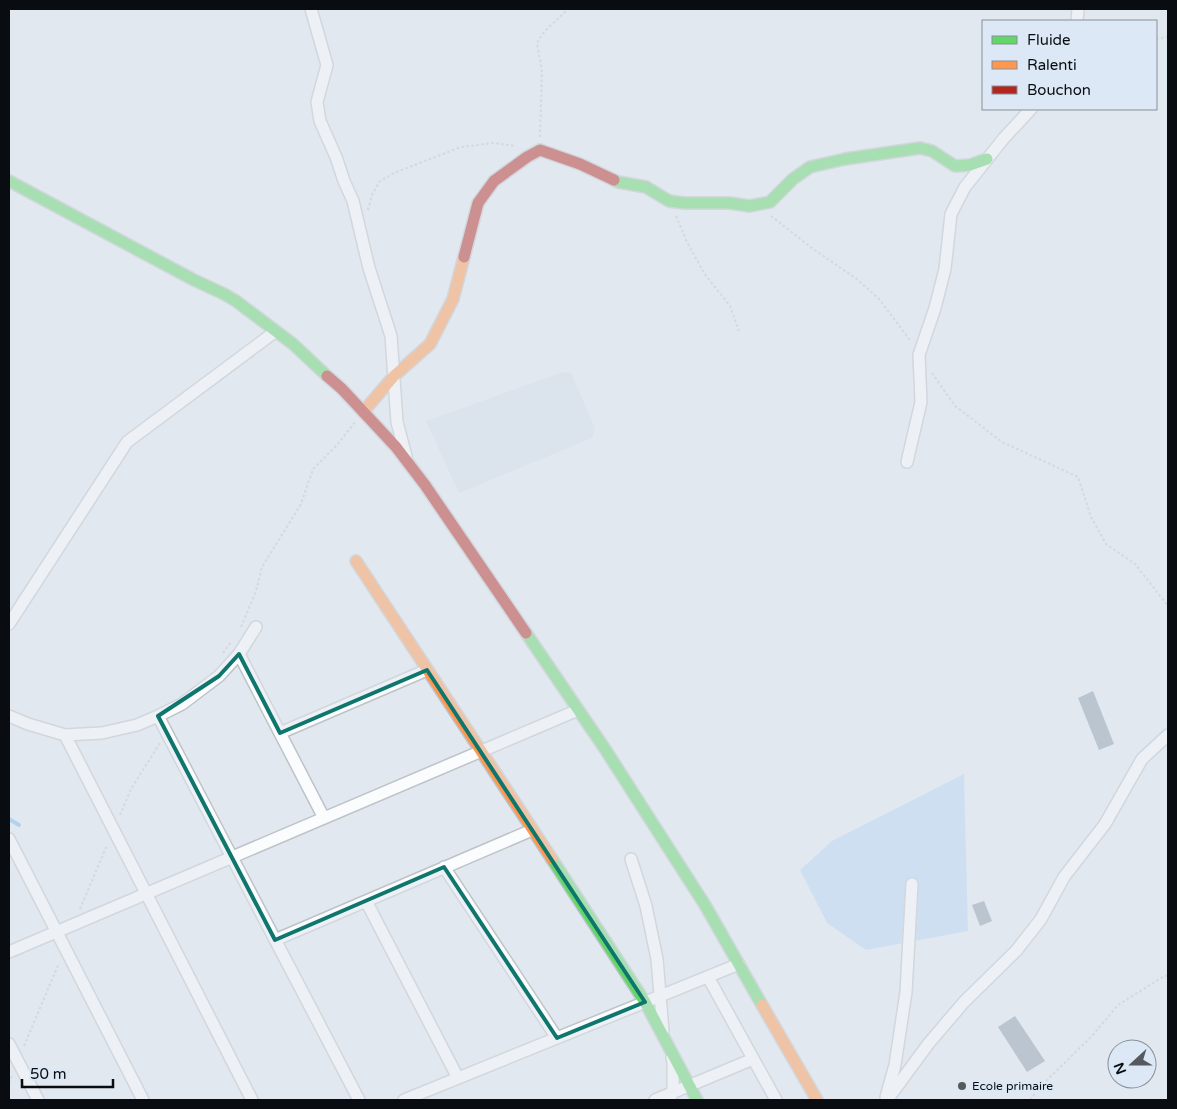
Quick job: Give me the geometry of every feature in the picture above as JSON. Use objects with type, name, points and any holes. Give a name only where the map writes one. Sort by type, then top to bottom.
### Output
[{"type":"street","points":[[311,9],[327,65],[317,102],[320,121],[353,201],[369,268],[391,336],[397,422],[408,462]]},
{"type":"street","points":[[906,462],[921,402],[919,355],[935,308],[945,270],[951,214],[965,187],[1030,110]]},
{"type":"street","points":[[363,412],[394,376],[430,344],[453,299],[478,204],[494,182],[527,157],[540,150],[580,164],[618,182],[646,187],[669,201],[684,204],[729,203],[750,206],[770,202],[793,179],[810,168],[845,159],[920,148],[932,151],[955,166],[970,165],[987,159]]},
{"type":"street","points":[[9,181],[236,301],[293,344],[342,389],[408,462],[610,757],[705,905],[817,1100]]},
{"type":"street","points":[[9,624],[128,442],[276,331]]},
{"type":"street","points":[[356,561],[645,1002],[697,1100]]},
{"type":"street","points":[[9,716],[65,735],[102,733],[137,725],[182,704],[219,676],[239,654],[256,627]]},
{"type":"street","points":[[239,654],[324,818]]},
{"type":"street","points":[[280,733],[427,670]]},
{"type":"street","points":[[9,952],[578,710]]},
{"type":"street","points":[[158,716],[359,1100]]},
{"type":"street","points":[[65,735],[252,1100]]},
{"type":"street","points":[[886,1100],[935,1036],[964,1002],[1016,951],[1042,919],[1064,877],[1105,824],[1142,759],[1168,735]]},
{"type":"street","points":[[275,940],[532,830]]},
{"type":"street","points":[[9,839],[143,1100]]},
{"type":"street","points":[[631,858],[646,906],[657,959],[662,1028],[674,1062],[671,1096]]},
{"type":"street","points":[[444,867],[557,1038]]},
{"type":"street","points":[[886,1100],[895,1065],[906,992],[912,884]]},
{"type":"street","points":[[366,901],[458,1078]]},
{"type":"street","points":[[404,1100],[739,964]]},
{"type":"street","points":[[708,977],[776,1100]]},
{"type":"street","points":[[9,1044],[38,1100]]},
{"type":"street","points":[[654,1100],[671,1096],[753,1059]]},
{"type":"path","points":[[368,211],[372,195],[379,182],[394,173],[461,147],[494,143],[540,150],[542,72],[538,43],[544,32],[568,9]]},
{"type":"path","points":[[669,201],[687,242],[704,273],[730,306],[739,331]]},
{"type":"path","points":[[750,206],[766,212],[812,248],[858,280],[879,299],[954,406],[1002,442],[1078,477],[1091,517],[1106,544],[1135,564],[1168,606]]},
{"type":"path","points":[[1030,1100],[1040,1087],[1092,1036],[1118,1005],[1161,978],[1168,976]]},
{"type":"highlighted area","points":[[239,654],[280,733],[427,670],[645,1002],[557,1038],[444,867],[275,940],[158,716],[219,676]]},
{"type":"shaded area","points":[[563,372],[571,373],[595,428],[592,438],[459,493],[426,421]]},
{"type":"shaded area","points":[[964,774],[968,931],[866,950],[827,923],[800,870],[832,841]]},
{"type":"building","points":[[1093,691],[1114,744],[1099,750],[1078,698]]},
{"type":"building","points":[[984,901],[992,921],[980,926],[972,905]]},
{"type":"building","points":[[1015,1016],[1045,1061],[1027,1072],[998,1027]]},
{"type":"waterway","points":[[9,819],[19,825]]},
{"type":"traffic: fast","points":[[614,180],[646,187],[669,201],[729,203],[750,206],[770,202],[793,179],[810,167],[845,159],[920,148],[932,151],[955,166],[970,165],[987,159]]},
{"type":"traffic: fast","points":[[9,181],[236,301],[293,344],[327,376]]},
{"type":"traffic: fast","points":[[526,633],[605,749],[705,905],[762,1005]]},
{"type":"traffic: fast","points":[[552,859],[645,1002],[697,1100]]},
{"type":"traffic: slow","points":[[363,412],[394,376],[430,344],[453,299],[464,257]]},
{"type":"traffic: slow","points":[[356,561],[552,859]]},
{"type":"traffic: slow","points":[[762,1005],[817,1100]]},
{"type":"traffic: jam","points":[[464,257],[478,203],[494,181],[540,150],[580,164],[614,180]]},
{"type":"traffic: jam","points":[[327,376],[342,389],[396,447],[425,485],[526,633]]},
{"type":"place","name":"Ecole primaire","points":[[962,1086]]}]
